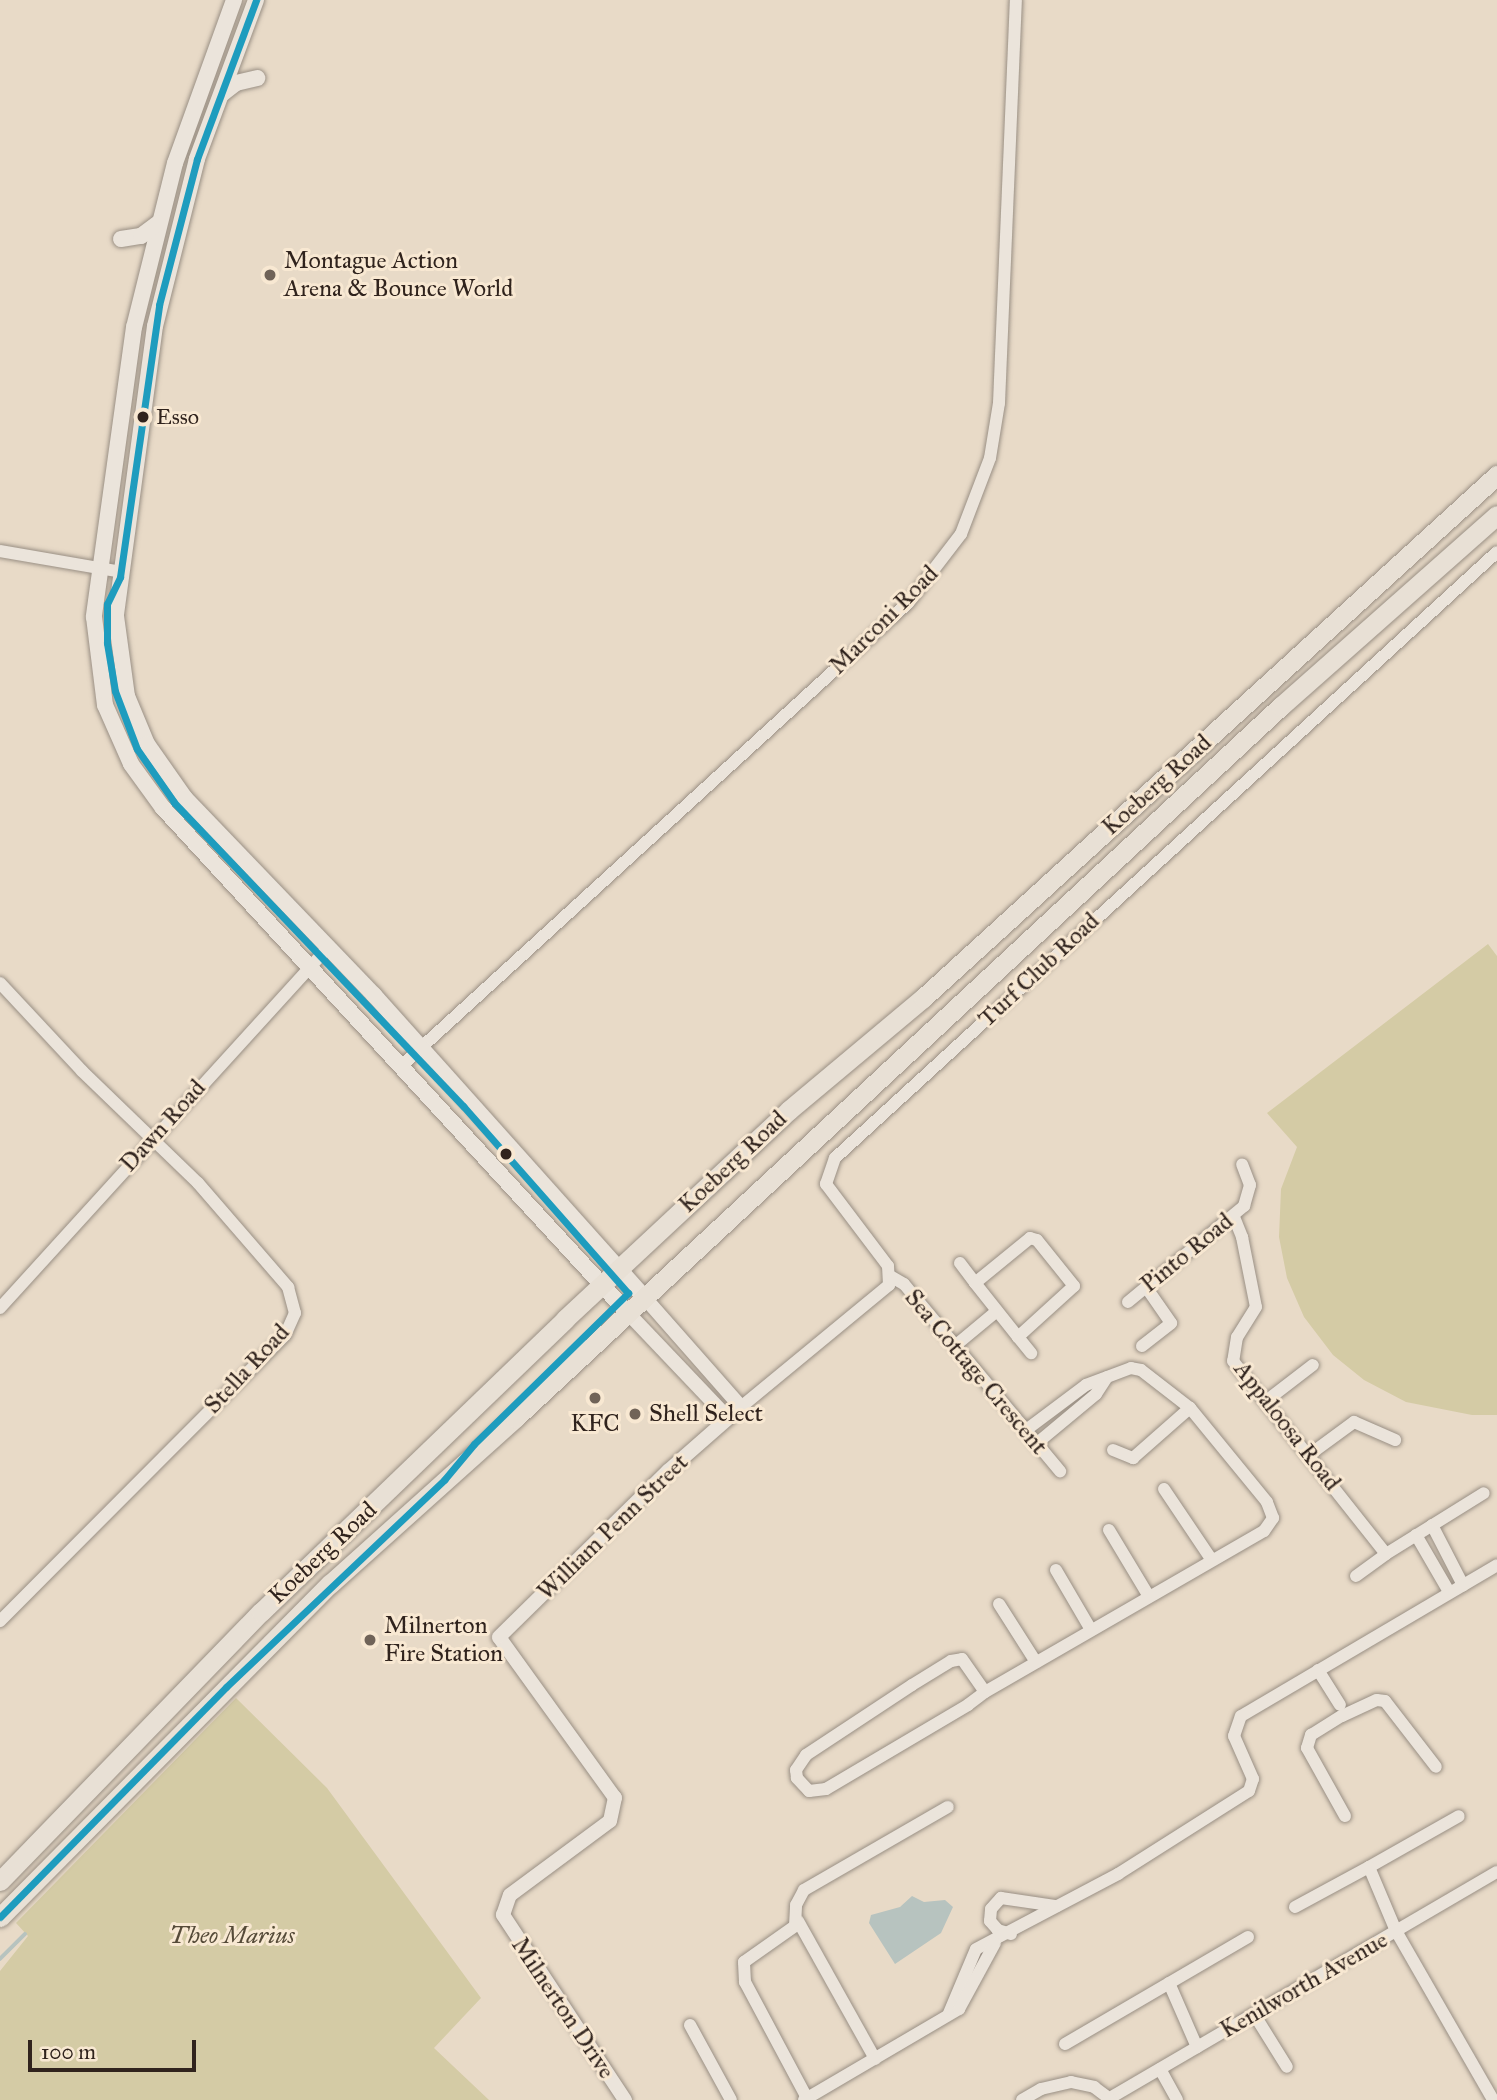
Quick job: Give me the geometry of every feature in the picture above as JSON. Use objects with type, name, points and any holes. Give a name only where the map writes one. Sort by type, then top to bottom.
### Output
[{"type":"main road","points":[[234,0],[188,123],[158,223],[134,327],[100,568],[95,654],[105,705],[126,755],[163,808],[627,1312]]},
{"type":"main road","points":[[256,0],[197,159],[159,305],[116,616],[120,661],[127,696],[147,744],[185,798],[329,946],[422,1047],[644,1297]]},
{"type":"main road","points":[[220,97],[236,83],[257,78]]},
{"type":"main road","points":[[121,239],[141,236],[158,223]]},
{"type":"main road","name":"Koeberg Road","points":[[0,1881],[261,1612],[602,1284],[789,1110],[923,998],[1497,475]]},
{"type":"main road","name":"Koeberg Road","points":[[0,1917],[330,1584],[1261,725],[1497,514]]},
{"type":"street","name":"Marconi Road","points":[[401,1066],[908,603],[961,534],[990,457],[999,403],[1016,0]]},
{"type":"street","points":[[0,551],[121,572]]},
{"type":"street","name":"Turf Club Road","points":[[890,1276],[888,1266],[826,1184],[830,1164],[1497,552]]},
{"type":"street","name":"Dawn Road","points":[[0,1308],[152,1137],[329,946]]},
{"type":"street","name":"Stella Road","points":[[0,983],[198,1183],[288,1287],[295,1313],[291,1324],[0,1621]]},
{"type":"street","name":"Pinto Road","points":[[1128,1302],[1244,1206],[1250,1185],[1242,1164]]},
{"type":"street","name":"Appaloosa Road","points":[[1234,1217],[1242,1237],[1256,1307],[1231,1355],[1386,1554]]},
{"type":"street","points":[[975,1283],[1030,1238],[1037,1240],[1070,1277],[1072,1292],[1018,1337]]},
{"type":"street","points":[[960,1263],[1031,1353]]},
{"type":"street","points":[[644,1297],[741,1407],[885,1292],[890,1276]]},
{"type":"street","name":"Sea Cottage Crescent","points":[[890,1276],[904,1284],[1060,1471]]},
{"type":"street","points":[[1142,1346],[1171,1323],[1146,1287]]},
{"type":"street","points":[[956,1345],[997,1311]]},
{"type":"street","points":[[627,1312],[728,1418]]},
{"type":"street","points":[[1266,1401],[1313,1365]]},
{"type":"street","points":[[985,1692],[962,1660],[951,1661],[806,1755],[796,1770],[797,1778],[809,1791],[826,1789],[1149,1595],[1264,1531],[1273,1518],[1267,1502],[1190,1408],[1141,1370],[1131,1368],[1086,1385],[1026,1430]]},
{"type":"street","points":[[1036,1444],[1096,1394],[1107,1377]]},
{"type":"street","name":"William Penn Street","points":[[503,1915],[510,1895],[608,1823],[616,1804],[612,1792],[499,1637],[741,1407]]},
{"type":"street","points":[[1113,1450],[1133,1458],[1190,1408]]},
{"type":"street","points":[[1309,1455],[1354,1422],[1395,1440]]},
{"type":"street","points":[[1164,1489],[1211,1559]]},
{"type":"street","points":[[1356,1576],[1386,1554],[1484,1493]]},
{"type":"street","points":[[1432,1525],[1463,1585]]},
{"type":"street","points":[[1109,1530],[1149,1595]]},
{"type":"street","points":[[1416,1535],[1449,1592]]},
{"type":"street","points":[[798,1921],[741,1967],[806,2099],[967,2002],[983,1961],[998,1940],[1118,1874],[1249,1791],[1253,1779],[1234,1736],[1241,1716],[1497,1565]]},
{"type":"street","points":[[1056,1570],[1091,1630]]},
{"type":"street","points":[[999,1604],[1036,1662]]},
{"type":"street","points":[[1318,1670],[1340,1705]]},
{"type":"street","points":[[1345,1816],[1307,1748],[1311,1735],[1342,1716],[1377,1700],[1385,1701],[1436,1768]]},
{"type":"street","points":[[875,2059],[798,1921],[796,1905],[804,1890],[948,1807]]},
{"type":"street","points":[[1295,1908],[1458,1816]]},
{"type":"street","points":[[1368,1867],[1396,1931],[1493,2100]]},
{"type":"street","name":"Kenilworth Avenue","points":[[1111,2099],[1497,1872]]},
{"type":"street","points":[[1011,1934],[993,1927],[990,1921],[991,1909],[1001,1898],[1057,1906]]},
{"type":"street","name":"Milnerton Drive","points":[[503,1915],[625,2100]]},
{"type":"street","points":[[1065,2044],[1248,1937]]},
{"type":"street","points":[[1169,1983],[1197,2047]]},
{"type":"street","points":[[1254,2014],[1287,2067]]},
{"type":"street","points":[[690,2025],[731,2100]]},
{"type":"street","points":[[1160,2069],[1178,2100]]},
{"type":"street","points":[[1022,2100],[1041,2089],[1071,2082],[1094,2087],[1111,2099]]},
{"type":"green space","points":[[1488,944],[1497,956],[1497,1415],[1472,1415],[1406,1402],[1364,1380],[1333,1355],[1304,1317],[1287,1278],[1279,1237],[1281,1189],[1297,1147],[1267,1113]]},
{"type":"green space","name":"Theo Marius","points":[[236,1698],[327,1788],[481,1998],[434,2048],[489,2100],[0,2100],[0,1971],[28,1936],[16,1923]]},
{"type":"shaded area","points":[[912,1896],[924,1902],[945,1900],[953,1907],[941,1933],[895,1964],[869,1923],[871,1915],[900,1907]]},
{"type":"waterway","points":[[0,1959],[25,1934]]},
{"type":"transit line","points":[[0,1917],[226,1687],[444,1480],[474,1444],[628,1293],[463,1106],[174,802],[137,749],[115,691],[107,643],[107,604],[120,577],[159,305],[197,159],[256,0]]},
{"type":"place","name":"Montague Action Arena & Bounce World","points":[[270,275]]},
{"type":"place","name":"Esso","points":[[143,417]]},
{"type":"place","name":"KFC","points":[[595,1398]]},
{"type":"place","name":"Shell Select","points":[[635,1414]]},
{"type":"place","name":"Milnerton Fire Station","points":[[370,1640]]}]
